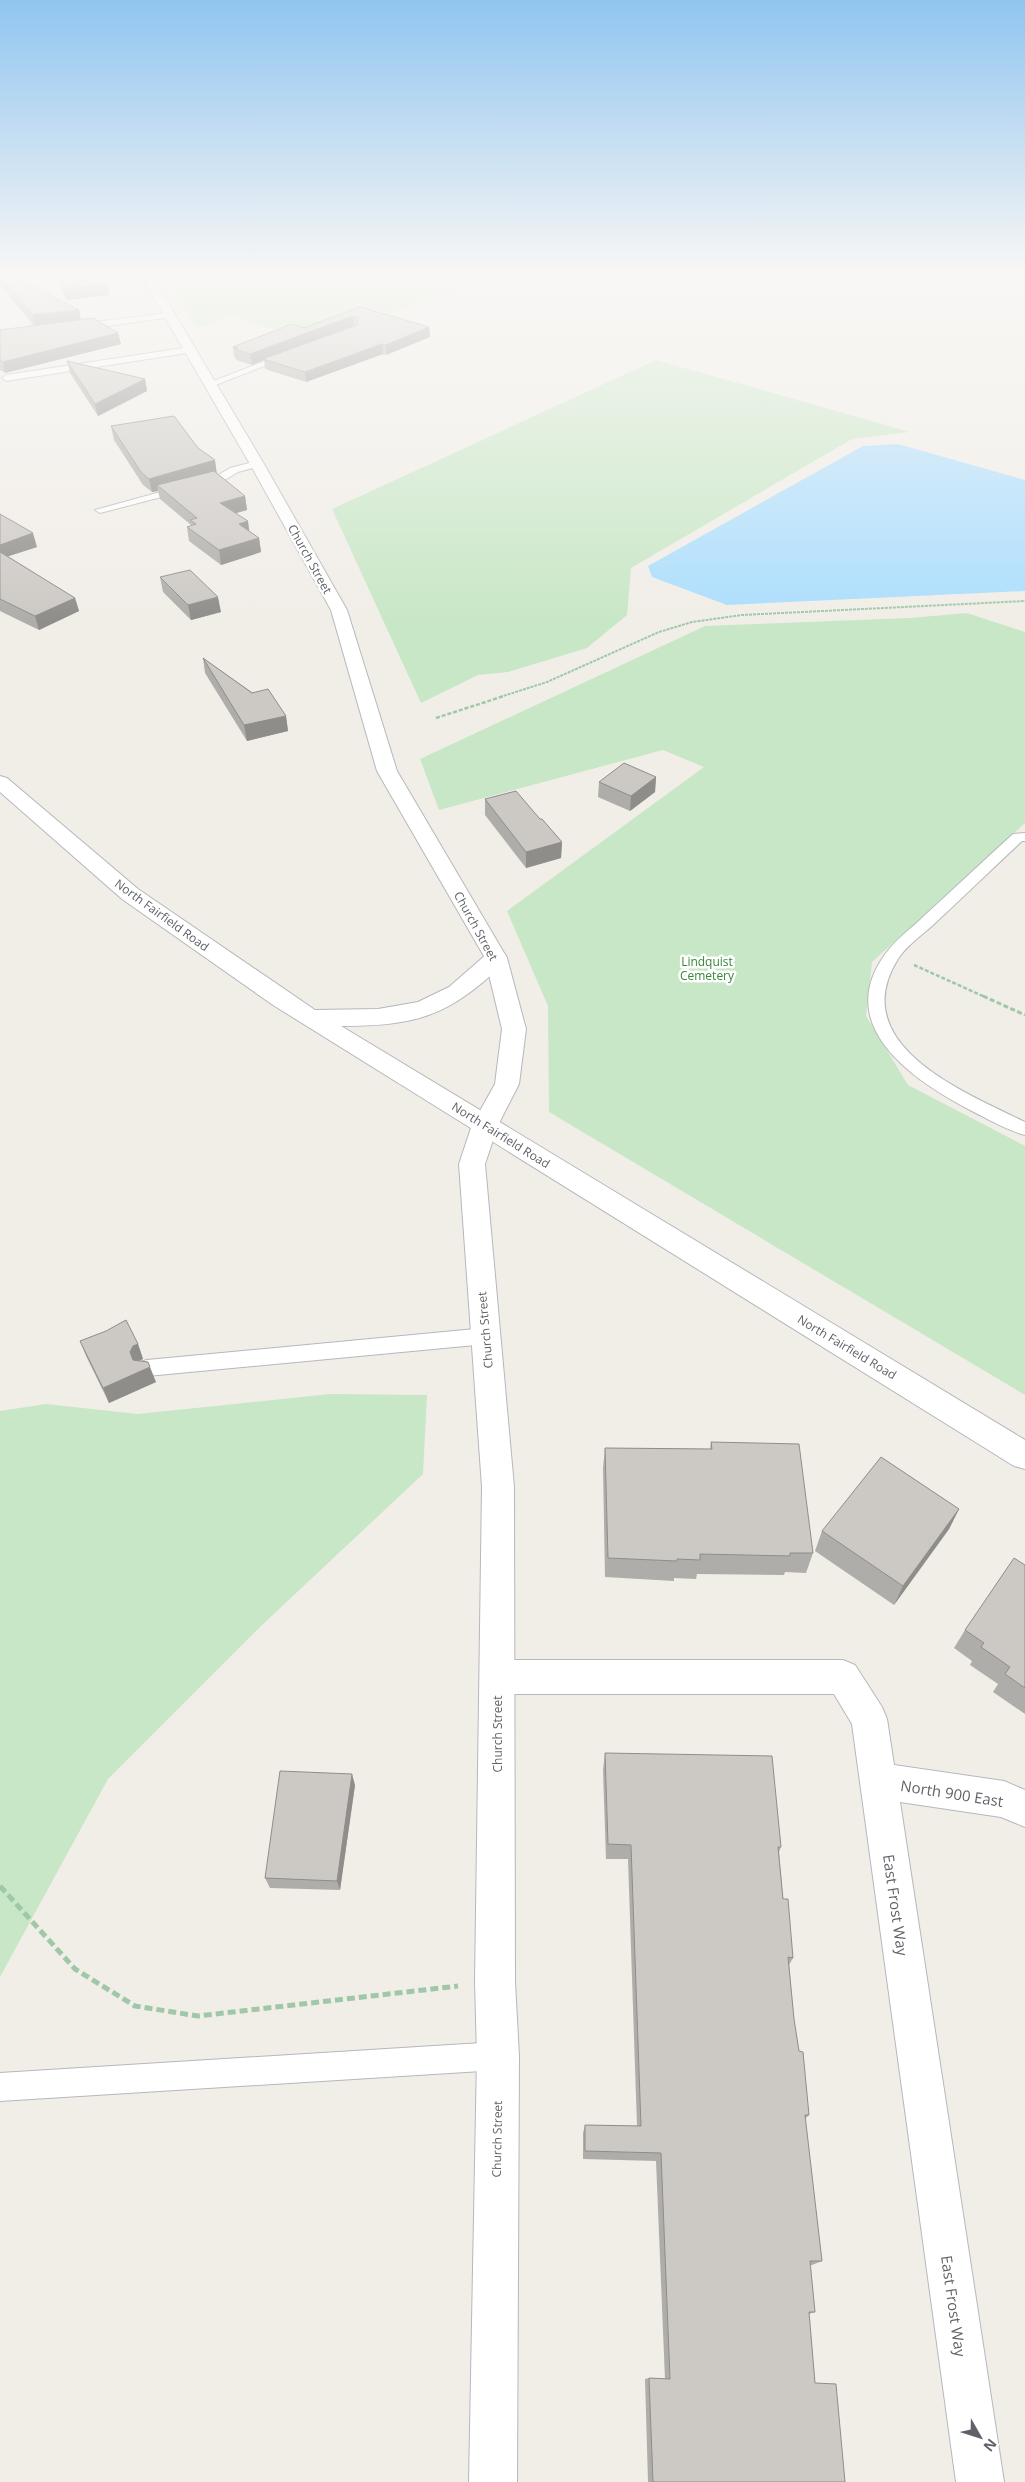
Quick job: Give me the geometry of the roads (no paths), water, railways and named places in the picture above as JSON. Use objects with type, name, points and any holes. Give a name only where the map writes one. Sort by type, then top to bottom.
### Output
[{"type":"street","name":"Church Street","points":[[215,392],[339,610],[387,771],[496,958],[514,1029],[507,1084],[485,1125],[472,1164],[498,1487],[495,1982],[498,2056],[493,2482]]},
{"type":"street","name":"North Fairfield Road","points":[[0,782],[130,894],[281,1000],[1025,1456]]},
{"type":"street","points":[[310,1018],[391,1017],[418,1010],[442,1002],[464,988],[496,958]]},
{"type":"street","name":"East Frost Way","points":[[497,1677],[843,1677],[869,1719],[980,2482]]},
{"type":"street","name":"North 900 East","points":[[877,1781],[1004,1799],[1025,1809]]},
{"type":"lane","points":[[100,510],[219,479],[234,470],[257,464]]},
{"type":"lane","points":[[1025,837],[1018,837],[892,955],[879,980],[876,1004],[881,1028],[904,1060],[942,1088],[1025,1129]]},
{"type":"lane","points":[[148,1368],[486,1336]]},
{"type":"lane","points":[[0,2087],[498,2056]]},
{"type":"water","points":[[898,444],[1025,480],[1025,591],[727,605],[652,577],[648,566],[863,446]]},
{"type":"park label","name":"Lindquist Cemetery","points":[[707,968]]}]
